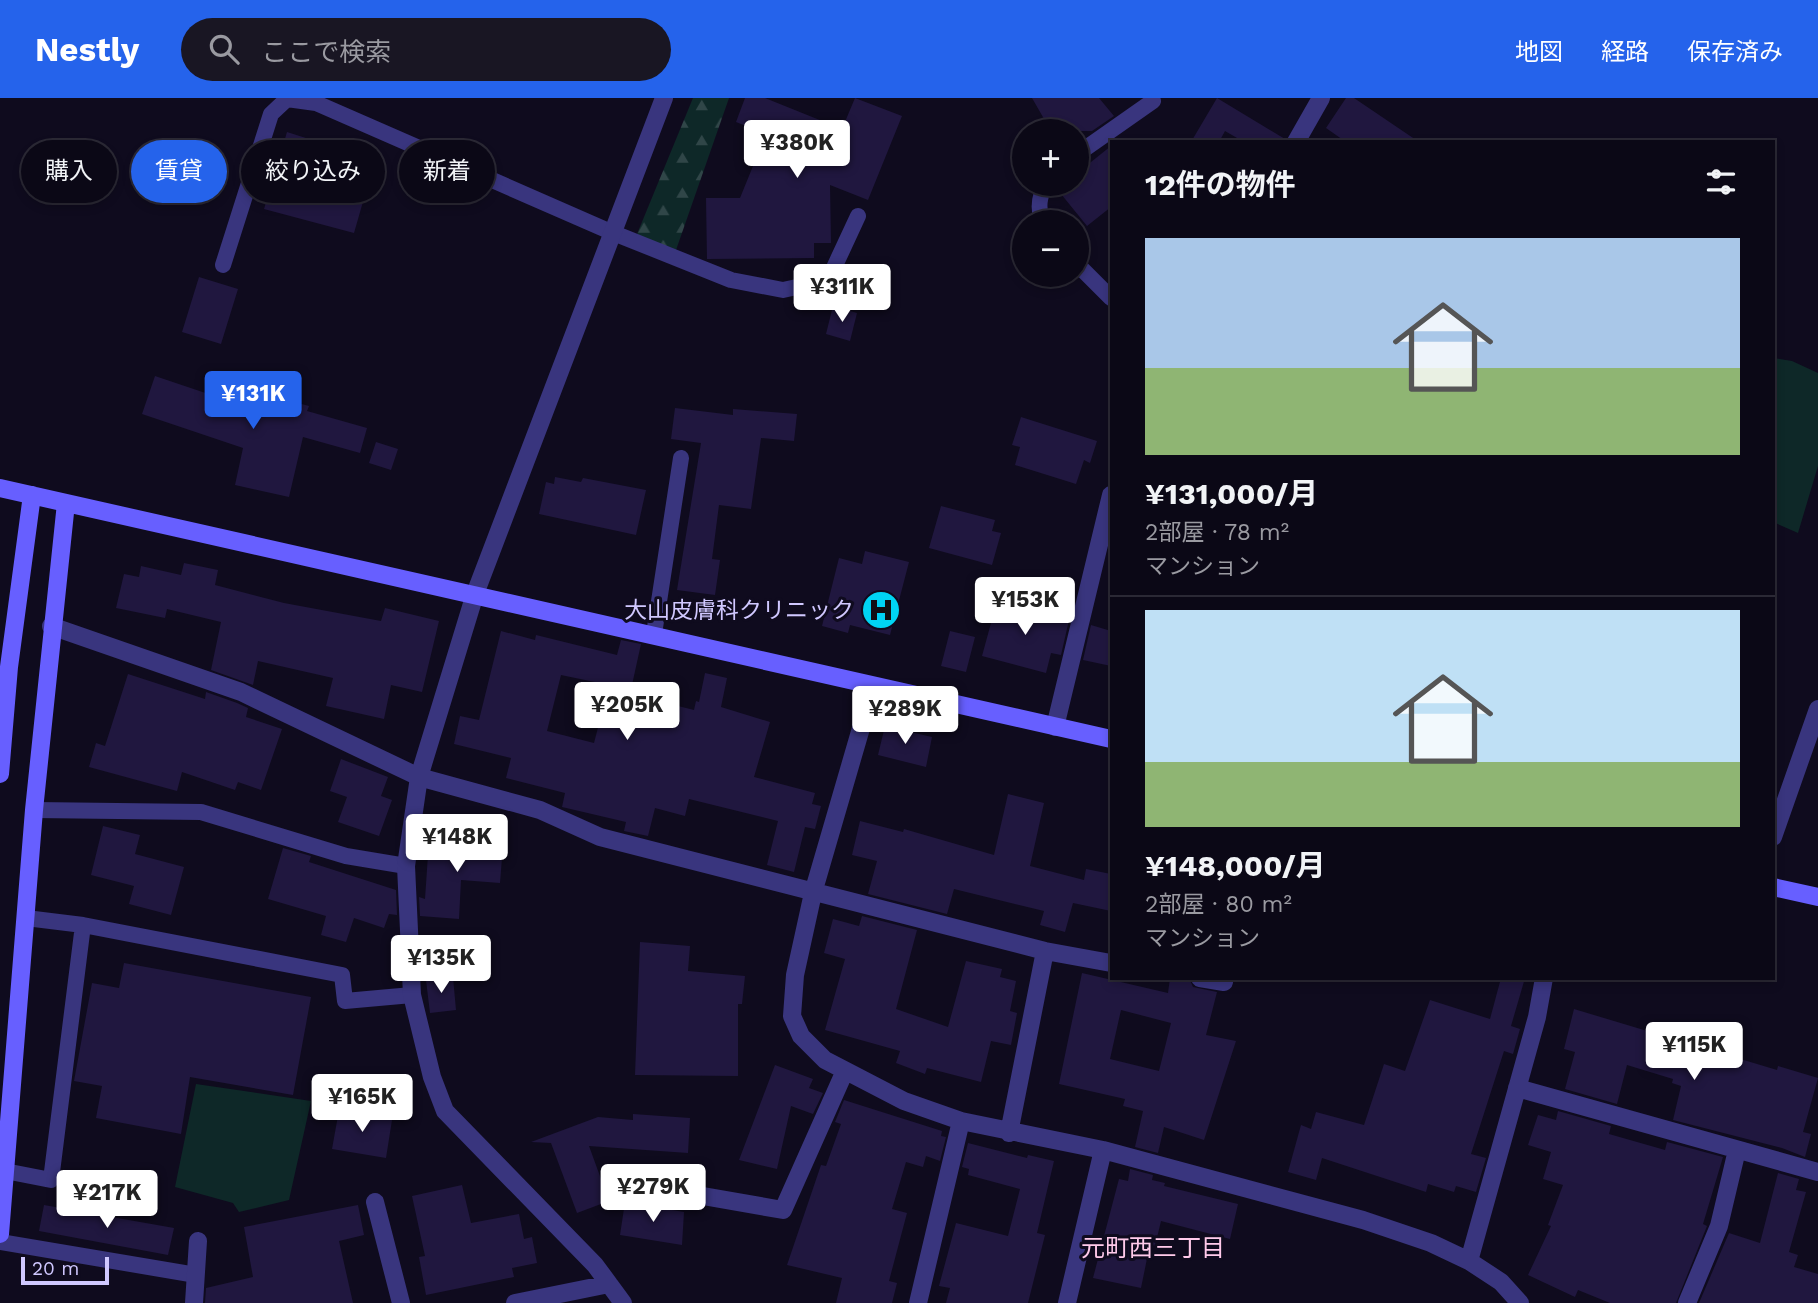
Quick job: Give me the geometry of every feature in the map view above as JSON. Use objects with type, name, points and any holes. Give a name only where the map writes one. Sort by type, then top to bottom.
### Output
[{"type":"street","points":[[624,1303],[595,1265],[446,1111],[432,1077],[412,995],[406,866],[419,777],[475,594],[664,98]]},
{"type":"street","points":[[1297,140],[1321,98]]},
{"type":"street","points":[[0,488],[1110,739]]},
{"type":"street","points":[[0,774],[9,667],[32,495]]},
{"type":"street","points":[[1055,727],[1110,499]]},
{"type":"street","points":[[0,1234],[34,810],[51,626],[66,503]]},
{"type":"street","points":[[51,626],[241,692],[419,777],[540,810],[600,837],[1045,951],[1110,963]]},
{"type":"street","points":[[873,687],[813,893],[795,975],[792,1016],[801,1036],[825,1060],[844,1073],[904,1101],[961,1121],[1009,1133],[1103,1150],[1363,1220],[1469,1261],[1500,1282],[1520,1303]]},
{"type":"street","points":[[1775,831],[1818,709]]},
{"type":"street","points":[[1775,887],[1818,897]]},
{"type":"street","points":[[1009,1133],[1045,951]]},
{"type":"street","points":[[1212,980],[1224,982]]},
{"type":"street","points":[[1469,1261],[1544,980]]},
{"type":"street","points":[[657,1188],[783,1210],[844,1073]]},
{"type":"street","points":[[1517,1088],[1818,1172]]},
{"type":"street","points":[[918,1303],[961,1121]]},
{"type":"street","points":[[1067,1303],[1103,1150]]},
{"type":"street","points":[[1687,1303],[1719,1226],[1737,1150]]},
{"type":"street","points":[[375,1202],[401,1303]]},
{"type":"street","points":[[194,1303],[198,1241]]},
{"type":"street","points":[[515,1303],[609,1284]]},
{"type":"lane","points":[[223,265],[271,114],[287,99],[316,103],[611,232],[731,280],[783,290],[815,283],[832,272],[858,216]]},
{"type":"lane","points":[[1089,146],[1153,101]]},
{"type":"lane","points":[[1089,276],[1110,297]]},
{"type":"lane","points":[[654,634],[681,458]]},
{"type":"lane","points":[[34,810],[201,812],[346,856],[406,866]]},
{"type":"lane","points":[[26,918],[83,925],[342,975],[345,1001],[412,995]]},
{"type":"lane","points":[[5,1171],[51,1180],[83,925]]},
{"type":"lane","points":[[0,1242],[196,1275]]},
{"type":"green space","points":[[693,98],[729,98],[676,250],[635,239]]},
{"type":"green space","points":[[1775,358],[1792,361],[1818,373],[1818,466],[1798,533],[1775,523]]},
{"type":"green space","points":[[196,1084],[311,1101],[289,1200],[239,1212],[233,1203],[175,1187]]},
{"type":"building","points":[[745,98],[765,98],[842,129],[855,98],[902,116],[868,200],[830,185],[831,243],[814,243],[814,258],[707,259],[706,198],[740,198],[766,134],[736,122]]},
{"type":"building","points":[[1032,98],[1099,98],[1114,116],[1092,131],[1089,131],[1089,119],[1044,119]]},
{"type":"building","points":[[1217,98],[1285,139],[1241,140],[1225,131],[1220,140],[1192,140]]},
{"type":"building","points":[[1346,98],[1354,98],[1416,140],[1343,140],[1326,128]]},
{"type":"building","points":[[287,132],[312,140],[285,140]]},
{"type":"building","points":[[1110,147],[1110,208],[1089,224],[1089,210],[1074,210],[1063,196],[1089,196],[1089,164]]},
{"type":"building","points":[[266,203],[363,203],[354,233],[264,209]]},
{"type":"building","points":[[199,277],[238,289],[221,344],[182,332]]},
{"type":"building","points":[[833,306],[857,313],[850,341],[826,334]]},
{"type":"building","points":[[155,376],[250,408],[251,404],[268,409],[271,396],[309,406],[307,411],[367,428],[360,453],[303,437],[289,497],[235,485],[243,448],[142,414]]},
{"type":"building","points":[[675,408],[733,415],[733,409],[797,414],[794,441],[761,438],[751,509],[719,505],[712,559],[720,560],[715,595],[677,590],[701,443],[671,439]]},
{"type":"building","points":[[1021,417],[1097,441],[1090,463],[1084,460],[1076,484],[1015,465],[1020,447],[1012,445]]},
{"type":"building","points":[[376,442],[398,449],[391,470],[369,463]]},
{"type":"building","points":[[555,477],[581,482],[583,478],[646,490],[636,535],[539,514],[546,482],[554,484]]},
{"type":"building","points":[[941,506],[995,520],[992,531],[1001,533],[992,565],[929,548]]},
{"type":"building","points":[[865,551],[909,562],[890,635],[850,625],[848,633],[822,626],[839,558],[862,564]]},
{"type":"building","points":[[184,563],[218,570],[215,585],[284,603],[381,621],[385,608],[439,621],[422,692],[391,685],[384,719],[326,706],[333,678],[258,661],[253,685],[211,670],[221,622],[167,609],[165,618],[116,608],[124,574],[139,577],[141,566],[181,575]]},
{"type":"building","points":[[997,601],[1069,620],[1061,655],[1051,653],[1046,673],[982,656]]},
{"type":"building","points":[[1091,625],[1110,631],[1110,666],[1083,660]]},
{"type":"building","points":[[501,631],[535,640],[536,635],[617,655],[621,640],[641,644],[630,694],[694,710],[696,701],[699,702],[705,673],[727,678],[721,707],[770,722],[754,777],[815,793],[812,804],[821,806],[815,829],[805,827],[794,872],[767,865],[778,821],[689,799],[685,816],[655,808],[648,836],[624,831],[626,822],[562,807],[565,793],[506,778],[511,758],[454,744],[460,716],[479,720]],"holes":[[[561,675],[609,685],[594,743],[547,731]]]},
{"type":"building","points":[[950,631],[975,637],[966,672],[941,666]]},
{"type":"building","points":[[128,674],[205,699],[206,692],[237,703],[248,708],[246,717],[282,729],[261,790],[238,782],[235,790],[182,772],[177,791],[89,767],[96,743],[105,746]]},
{"type":"building","points":[[885,726],[932,737],[926,767],[878,755]]},
{"type":"building","points":[[341,759],[388,777],[381,796],[392,800],[379,836],[338,822],[347,797],[330,791]]},
{"type":"building","points":[[1008,794],[1044,803],[1030,866],[1084,880],[1086,869],[1110,874],[1110,911],[1073,903],[1065,932],[1040,925],[1044,911],[954,889],[947,914],[868,894],[877,861],[852,855],[860,821],[903,832],[904,829],[994,855]]},
{"type":"building","points":[[103,826],[140,835],[135,854],[184,867],[171,915],[129,904],[134,886],[91,875]]},
{"type":"building","points":[[429,840],[503,845],[500,883],[461,880],[459,919],[420,916],[419,897],[425,899]]},
{"type":"building","points":[[283,848],[311,856],[309,862],[396,890],[397,915],[389,914],[384,928],[354,918],[346,942],[321,935],[326,916],[268,899]]},
{"type":"building","points":[[862,916],[917,930],[896,1009],[948,1027],[966,961],[1002,969],[1000,977],[1016,981],[1010,1011],[1017,1013],[1011,1045],[991,1041],[981,1082],[927,1068],[925,1074],[896,1063],[900,1051],[825,1030],[845,959],[824,953],[833,919],[859,926]]},
{"type":"building","points":[[640,942],[690,946],[688,971],[745,976],[742,1004],[738,1004],[738,1076],[635,1075]]},
{"type":"building","points":[[124,963],[311,997],[293,1095],[190,1077],[181,1134],[96,1118],[102,1086],[74,1081],[92,983],[119,988]]},
{"type":"building","points":[[1082,973],[1168,993],[1170,980],[1190,980],[1193,987],[1217,992],[1206,1035],[1236,1041],[1204,1140],[1164,1127],[1158,1153],[1135,1147],[1143,1111],[1123,1106],[1125,1099],[1059,1084]],"holes":[[[1121,1010],[1171,1023],[1159,1071],[1110,1059]]]},
{"type":"building","points":[[453,977],[456,1010],[430,1013],[426,980]]},
{"type":"building","points":[[1500,980],[1524,980],[1511,1026],[1520,1029],[1513,1054],[1504,1051],[1471,1154],[1486,1158],[1476,1192],[1456,1186],[1454,1192],[1428,1184],[1426,1192],[1322,1158],[1316,1180],[1288,1172],[1301,1125],[1311,1129],[1316,1112],[1364,1125],[1384,1064],[1405,1071],[1430,1000],[1490,1019]]},
{"type":"building","points":[[1574,1009],[1777,1070],[1778,1066],[1818,1078],[1803,1132],[1811,1134],[1805,1157],[1782,1148],[1673,1120],[1681,1086],[1672,1083],[1673,1079],[1627,1065],[1617,1104],[1565,1089],[1575,1052],[1564,1049]]},
{"type":"building","points":[[775,1065],[813,1079],[809,1088],[823,1093],[813,1114],[791,1106],[777,1169],[739,1160]]},
{"type":"building","points":[[844,1100],[942,1131],[941,1136],[946,1137],[940,1161],[926,1156],[923,1167],[906,1162],[892,1209],[907,1213],[889,1281],[897,1283],[892,1303],[836,1303],[842,1278],[787,1265],[821,1165],[826,1166],[841,1124],[835,1122]]},
{"type":"building","points":[[339,1110],[392,1120],[386,1158],[332,1149]]},
{"type":"building","points":[[1558,1111],[1611,1126],[1609,1134],[1665,1150],[1667,1142],[1723,1157],[1703,1224],[1707,1226],[1676,1303],[1610,1303],[1578,1290],[1575,1297],[1528,1275],[1551,1226],[1548,1225],[1563,1185],[1543,1179],[1551,1152],[1528,1145],[1538,1115],[1556,1120]]},
{"type":"building","points":[[633,1114],[690,1118],[688,1153],[589,1146],[609,1201],[577,1213],[551,1143],[531,1142],[598,1117],[633,1120]]},
{"type":"building","points":[[968,1143],[1027,1158],[1028,1155],[1054,1161],[1037,1233],[1045,1235],[1028,1303],[946,1303],[950,1288],[939,1286],[956,1223],[1008,1236],[1020,1189],[968,1175],[969,1169],[962,1167]]},
{"type":"building","points":[[1130,1169],[1153,1175],[1152,1180],[1165,1183],[1164,1186],[1238,1204],[1230,1239],[1161,1221],[1155,1246],[1150,1244],[1141,1288],[1093,1278],[1119,1179],[1128,1181]]},
{"type":"building","points":[[1778,1173],[1799,1179],[1796,1190],[1806,1192],[1789,1252],[1798,1255],[1794,1267],[1818,1274],[1818,1303],[1699,1303],[1729,1233],[1760,1243]]},
{"type":"building","points":[[462,1185],[471,1223],[519,1214],[524,1239],[532,1237],[537,1263],[512,1268],[514,1277],[426,1295],[419,1257],[425,1256],[412,1196]]},
{"type":"building","points":[[625,1202],[684,1212],[682,1245],[620,1235]]},
{"type":"building","points":[[44,1205],[174,1228],[168,1255],[39,1231]]},
{"type":"building","points":[[358,1205],[364,1235],[339,1241],[353,1303],[205,1303],[206,1288],[253,1277],[244,1227]]},
{"type":"place","name":"大山皮膚科クリニック","points":[[881,610]]},
{"type":"district","name":"元町西三丁目","points":[[1153,1248]]}]
